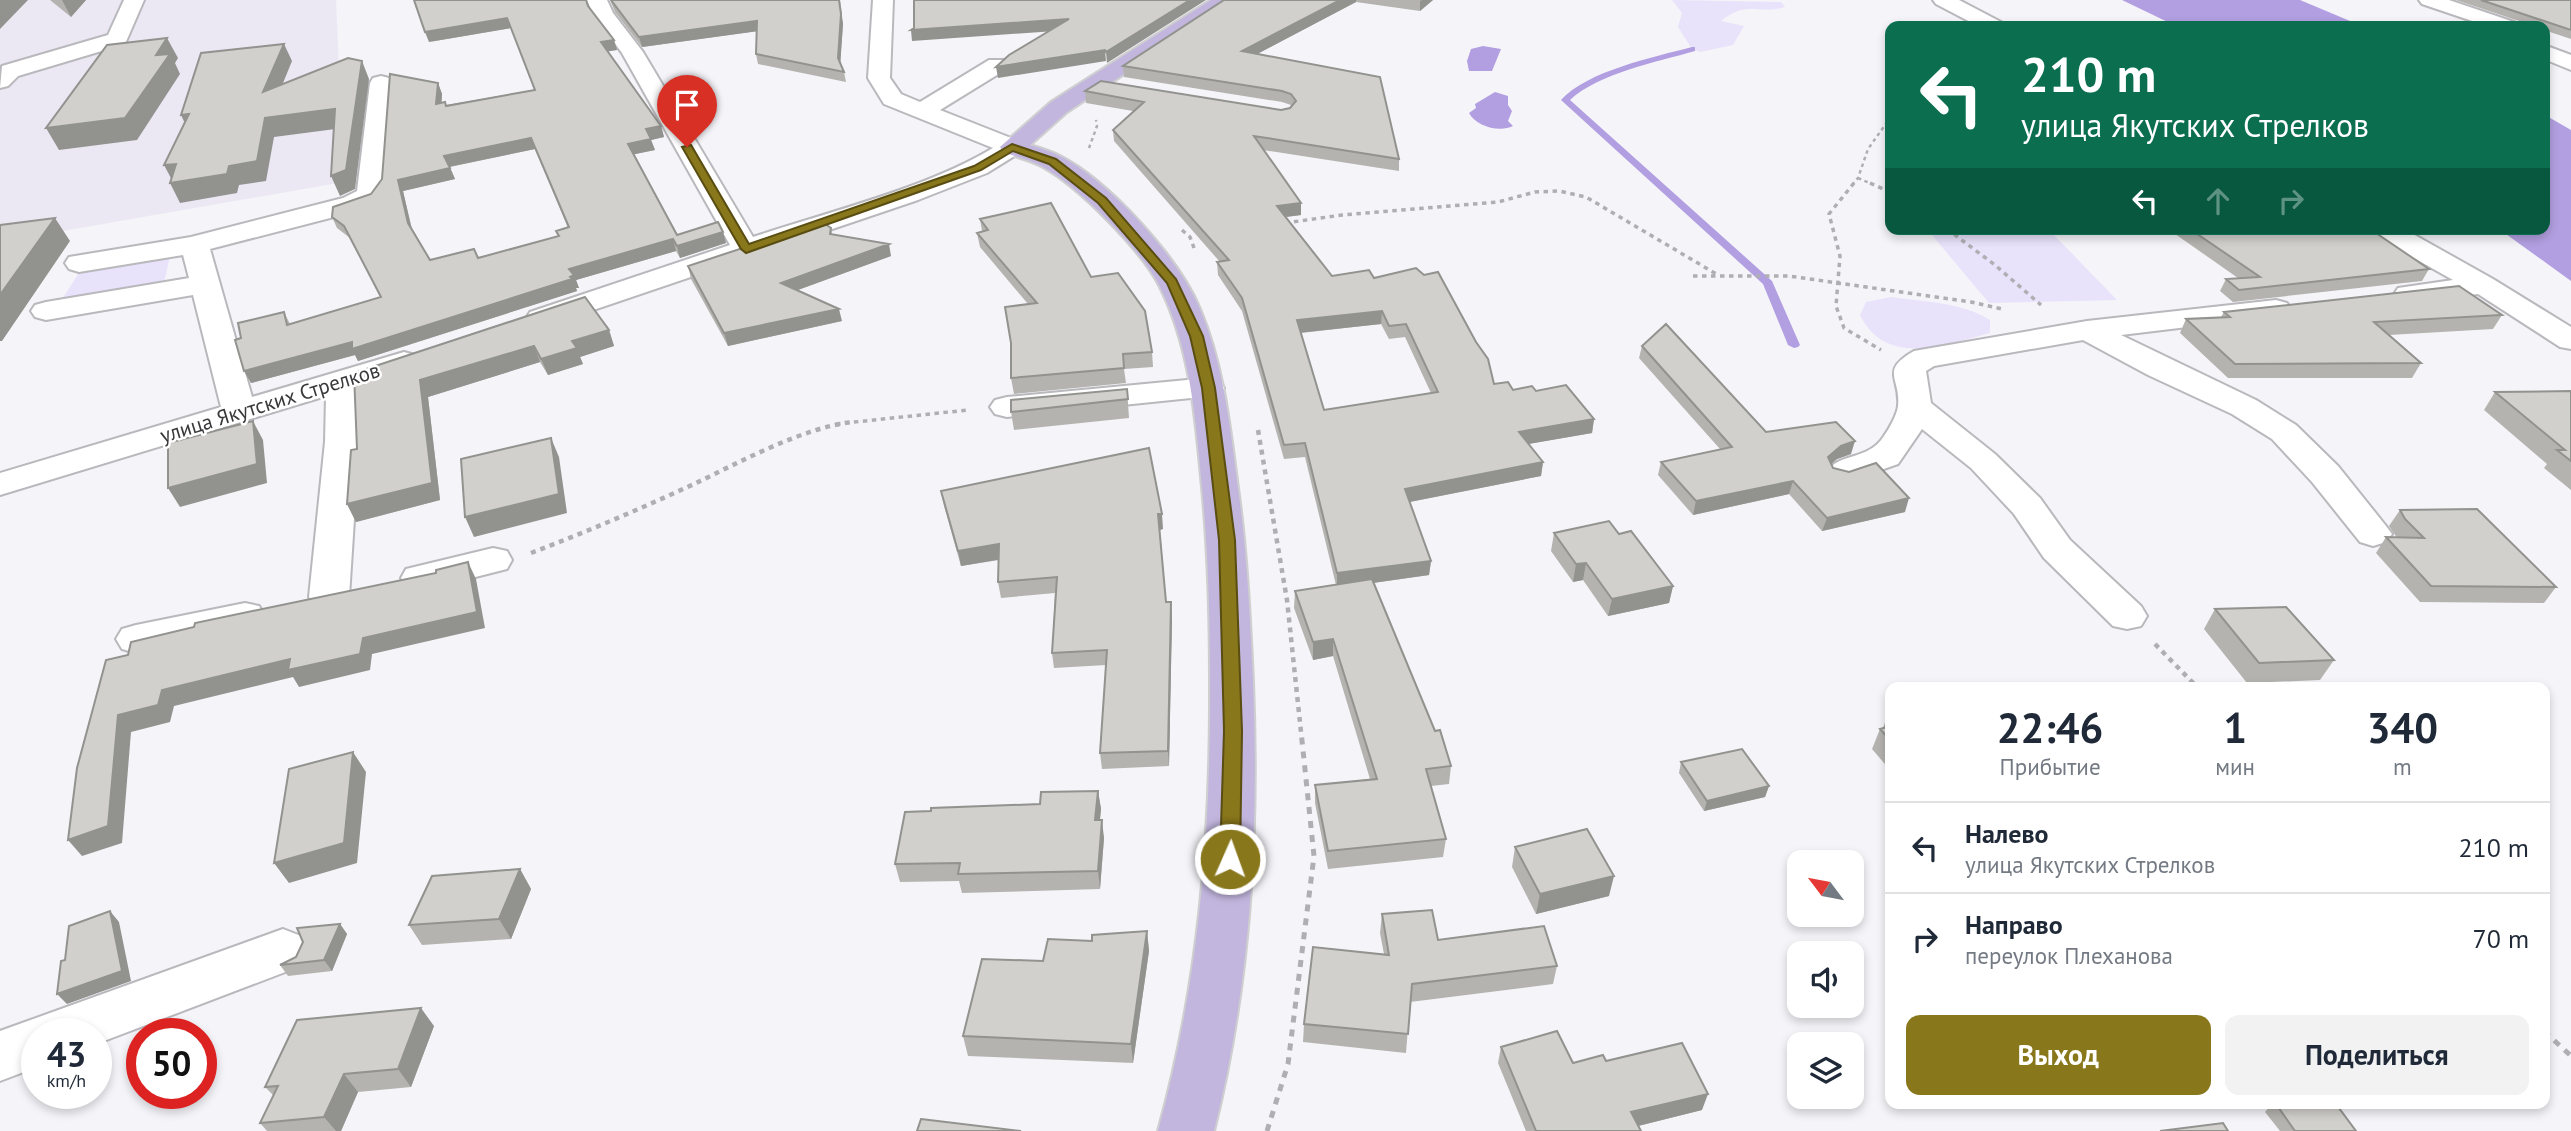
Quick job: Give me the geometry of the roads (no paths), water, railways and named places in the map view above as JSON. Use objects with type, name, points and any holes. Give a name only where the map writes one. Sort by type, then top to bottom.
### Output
[{"type":"main road","points":[[1186,1131],[1213,1013],[1230,856],[1233,731],[1227,540],[1209,388],[1196,336],[1172,282],[1102,201],[1076,178],[1052,162],[1012,147],[1059,107],[1110,85],[1225,0]]},
{"type":"street","points":[[0,80],[10,71],[117,39],[134,0]]},
{"type":"street","points":[[597,0],[603,14],[632,52],[746,249]]},
{"type":"street","points":[[883,0],[879,78],[892,99],[1012,147]]},
{"type":"street","points":[[1943,0],[1983,21]]},
{"type":"street","points":[[2429,0],[2492,21]]},
{"type":"street","points":[[2550,42],[2571,37]]},
{"type":"street","points":[[2550,46],[2571,63]]},
{"type":"street","points":[[922,111],[998,65]]},
{"type":"street","points":[[79,263],[195,245],[352,204],[366,197],[372,189],[381,83]]},
{"type":"street","points":[[510,328],[966,172],[1012,147]]},
{"type":"street","points":[[2395,235],[2483,285],[2571,340]]},
{"type":"street","points":[[195,245],[239,412]]},
{"type":"street","points":[[46,311],[204,284]]},
{"type":"street","points":[[2374,298],[2483,285]]},
{"type":"street","points":[[1844,472],[1886,457],[1901,437],[1915,407],[1909,377],[1918,362],[2080,329],[2306,305]]},
{"type":"street","points":[[2080,329],[2244,407],[2284,432],[2325,474],[2373,534]]},
{"type":"street","name":"улица Якутских Стрелков","points":[[0,484],[343,382],[433,352]]},
{"type":"street","points":[[329,597],[342,442],[343,382]]},
{"type":"street","points":[[1007,407],[1209,388]]},
{"type":"street","points":[[1915,407],[1983,461],[2027,506],[2057,549],[2127,616]]},
{"type":"street","points":[[136,639],[493,560]]},
{"type":"street","points":[[101,1018],[283,951]]},
{"type":"street","points":[[0,1056],[21,1048]]},
{"type":"waterway","points":[[1692,49],[1604,77],[1573,92],[1565,100],[1768,283],[1794,345]]}]
